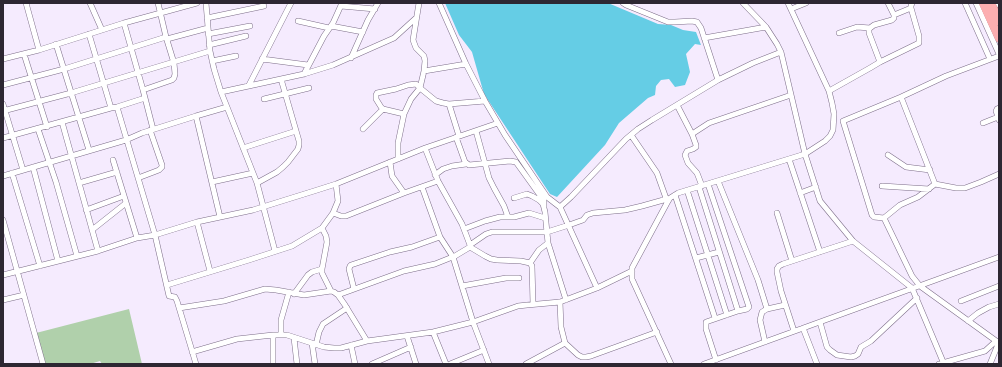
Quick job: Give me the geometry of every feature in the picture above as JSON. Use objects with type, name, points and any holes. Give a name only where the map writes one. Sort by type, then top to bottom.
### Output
[{"type":"highway","points":[[983,3],[999,38]]},
{"type":"highway","points":[[991,3],[992,21]]},
{"type":"street","points":[[26,3],[39,50]]},
{"type":"street","points":[[90,3],[102,30]]},
{"type":"street","points":[[143,90],[172,80],[176,74],[158,3]]},
{"type":"street","points":[[3,59],[39,50],[124,23],[197,3]]},
{"type":"street","points":[[206,3],[209,44],[212,61],[227,107],[257,183],[275,251]]},
{"type":"street","points":[[249,85],[291,3]]},
{"type":"street","points":[[351,58],[378,3]]},
{"type":"street","points":[[398,159],[398,143],[404,114],[411,99],[420,88],[424,71],[424,56],[416,48],[413,40],[419,3]]},
{"type":"street","points":[[439,3],[466,64],[485,101],[547,197],[560,207],[597,288]]},
{"type":"street","points":[[623,3],[668,22],[696,22],[701,28],[718,80]]},
{"type":"street","points":[[743,3],[766,27],[781,52],[805,154],[822,204],[853,241],[912,288],[942,364],[985,351],[998,342]]},
{"type":"street","points":[[338,295],[404,271],[429,266],[453,257],[466,250],[486,234],[492,232],[547,232],[569,226],[583,220],[587,215],[593,213],[617,211],[667,200],[687,190],[805,154],[815,148],[830,136],[833,130],[834,114],[829,91],[788,3]]},
{"type":"street","points":[[791,9],[806,3]]},
{"type":"street","points":[[888,3],[894,15]]},
{"type":"street","points":[[965,3],[990,59]]},
{"type":"street","points":[[843,121],[901,97],[946,76],[999,55],[992,21],[976,3]]},
{"type":"street","points":[[304,74],[341,5],[375,9]]},
{"type":"street","points":[[207,18],[264,6]]},
{"type":"street","points":[[829,91],[880,62],[920,43],[912,6],[894,15],[892,20],[874,25],[870,28],[857,27],[839,33]]},
{"type":"street","points":[[222,92],[304,74],[333,65],[394,38],[416,18]]},
{"type":"street","points":[[298,21],[363,32]]},
{"type":"street","points":[[124,23],[132,48],[162,165],[159,170],[138,178]]},
{"type":"street","points":[[3,85],[64,69],[167,38],[250,26]]},
{"type":"street","points":[[704,38],[766,27]]},
{"type":"street","points":[[870,28],[869,33],[880,62]]},
{"type":"street","points":[[89,34],[111,108]]},
{"type":"street","points":[[209,44],[246,36]]},
{"type":"street","points":[[56,44],[89,150]]},
{"type":"street","points":[[4,110],[104,84],[210,51]]},
{"type":"street","points":[[560,207],[631,135],[652,120],[718,80],[753,63],[781,52]]},
{"type":"street","points":[[24,54],[47,127]]},
{"type":"street","points":[[212,61],[236,56]]},
{"type":"street","points":[[262,59],[308,65]]},
{"type":"street","points":[[424,71],[466,64]]},
{"type":"street","points":[[257,183],[277,172],[298,150],[299,141],[281,79]]},
{"type":"street","points":[[404,114],[383,109],[376,99],[377,92],[416,84],[436,101],[449,104],[485,101]]},
{"type":"street","points":[[264,99],[309,88]]},
{"type":"street","points":[[692,134],[709,123],[791,95]]},
{"type":"street","points":[[901,97],[935,184]]},
{"type":"street","points":[[3,138],[47,127],[145,98]]},
{"type":"street","points":[[3,104],[22,170]]},
{"type":"street","points":[[449,104],[464,162],[466,164]]},
{"type":"street","points":[[677,105],[696,145],[696,147],[687,151],[685,155],[688,163],[697,173],[719,252],[738,311]]},
{"type":"street","points":[[117,107],[154,235],[169,296],[175,297],[196,364]]},
{"type":"street","points":[[3,176],[126,140],[152,129],[227,107]]},
{"type":"street","points":[[983,123],[998,118],[996,111],[999,108]]},
{"type":"street","points":[[363,129],[383,109]]},
{"type":"street","points":[[834,114],[843,121],[872,215],[874,217],[884,218],[900,205],[918,197],[935,184],[956,188],[966,188],[999,174]]},
{"type":"street","points":[[196,116],[220,217]]},
{"type":"street","points":[[62,122],[98,251]]},
{"type":"street","points":[[3,275],[98,251],[136,238],[154,235],[197,222],[253,210],[314,192],[425,148],[498,123]]},
{"type":"street","points":[[38,129],[50,163],[77,256]]},
{"type":"street","points":[[243,148],[296,131]]},
{"type":"street","points":[[476,131],[491,183],[504,206],[508,217]]},
{"type":"street","points":[[631,135],[657,173],[667,200],[632,268],[632,279],[671,364]]},
{"type":"street","points":[[425,148],[435,175],[464,229],[470,246],[491,259],[530,263]]},
{"type":"street","points":[[888,155],[906,167],[930,170]]},
{"type":"street","points":[[789,159],[820,252]]},
{"type":"street","points":[[113,160],[136,238]]},
{"type":"street","points":[[435,175],[443,169],[466,164],[472,165],[510,161],[516,162],[544,201],[548,243],[563,301],[561,327],[565,343],[578,355],[586,357],[657,332]]},
{"type":"street","points":[[390,162],[392,176],[404,193]]},
{"type":"street","points":[[33,167],[58,261]]},
{"type":"street","points":[[79,183],[117,172]]},
{"type":"street","points":[[12,173],[40,266]]},
{"type":"street","points":[[212,182],[253,173]]},
{"type":"street","points":[[333,213],[346,216],[438,181]]},
{"type":"street","points":[[718,181],[758,280],[767,309]]},
{"type":"street","points":[[166,285],[292,246],[322,228],[333,213],[338,200],[336,184]]},
{"type":"street","points":[[708,184],[749,305],[747,309],[727,314],[706,322],[705,325],[716,360]]},
{"type":"street","points":[[882,186],[929,188]]},
{"type":"street","points":[[422,187],[440,237],[453,257],[473,322],[489,364]]},
{"type":"street","points":[[800,193],[816,188]]},
{"type":"street","points":[[687,190],[727,314]]},
{"type":"street","points":[[514,198],[527,194],[539,200],[544,207]]},
{"type":"street","points":[[675,195],[715,318]]},
{"type":"street","points":[[86,210],[124,196]]},
{"type":"street","points":[[92,230],[126,203]]},
{"type":"street","points":[[464,229],[493,218],[521,216],[529,213],[545,218]]},
{"type":"street","points":[[778,213],[792,261]]},
{"type":"street","points":[[884,218],[910,272],[920,286],[998,342]]},
{"type":"street","points":[[3,220],[42,364]]},
{"type":"street","points":[[197,222],[210,271]]},
{"type":"street","points":[[322,228],[327,242],[322,273],[330,291]]},
{"type":"street","points":[[354,289],[349,269],[351,264],[412,247],[440,237]]},
{"type":"street","points":[[794,331],[776,272],[777,269],[779,266],[792,261],[853,241]]},
{"type":"street","points":[[530,263],[539,250],[548,243]]},
{"type":"street","points":[[696,258],[719,252]]},
{"type":"street","points":[[704,364],[999,257]]},
{"type":"street","points":[[530,263],[532,266],[533,304]]},
{"type":"street","points":[[281,335],[281,320],[291,293],[308,275],[322,268]]},
{"type":"street","points":[[192,352],[237,339],[273,335],[287,335],[314,344],[334,348],[367,341],[433,332],[473,322],[518,306],[563,301],[597,288],[632,271]]},
{"type":"street","points":[[462,286],[500,278],[519,278]]},
{"type":"street","points":[[961,301],[999,286]]},
{"type":"street","points":[[179,308],[224,300],[265,289],[304,296],[330,291],[338,295],[367,341]]},
{"type":"street","points":[[3,300],[24,295]]},
{"type":"street","points":[[820,322],[827,347],[830,350],[837,355],[851,357],[855,356],[858,354],[861,347],[871,341],[916,298]]},
{"type":"street","points":[[765,342],[760,320],[762,312],[785,304]]},
{"type":"street","points":[[968,321],[978,313],[999,304]]},
{"type":"street","points":[[316,364],[314,344],[323,324],[347,308]]},
{"type":"street","points":[[803,328],[816,364]]},
{"type":"street","points":[[433,332],[446,364]]},
{"type":"street","points":[[273,335],[273,364]]},
{"type":"street","points":[[407,336],[416,364]]},
{"type":"street","points":[[294,338],[297,364]]},
{"type":"street","points":[[990,364],[998,342]]},
{"type":"street","points":[[526,364],[536,361],[565,343]]},
{"type":"street","points":[[351,345],[355,364]]},
{"type":"street","points":[[372,364],[411,348]]},
{"type":"street","points":[[450,364],[484,350]]},
{"type":"green space","points":[[129,309],[142,364],[102,364],[100,361],[90,364],[44,364],[36,333]]},
{"type":"water","points":[[445,3],[608,3],[658,24],[671,25],[683,30],[696,32],[701,45],[695,44],[686,54],[690,72],[685,85],[675,87],[669,79],[661,80],[656,86],[655,95],[648,98],[619,123],[605,145],[557,197],[550,194],[484,94],[472,52],[459,35]]}]
